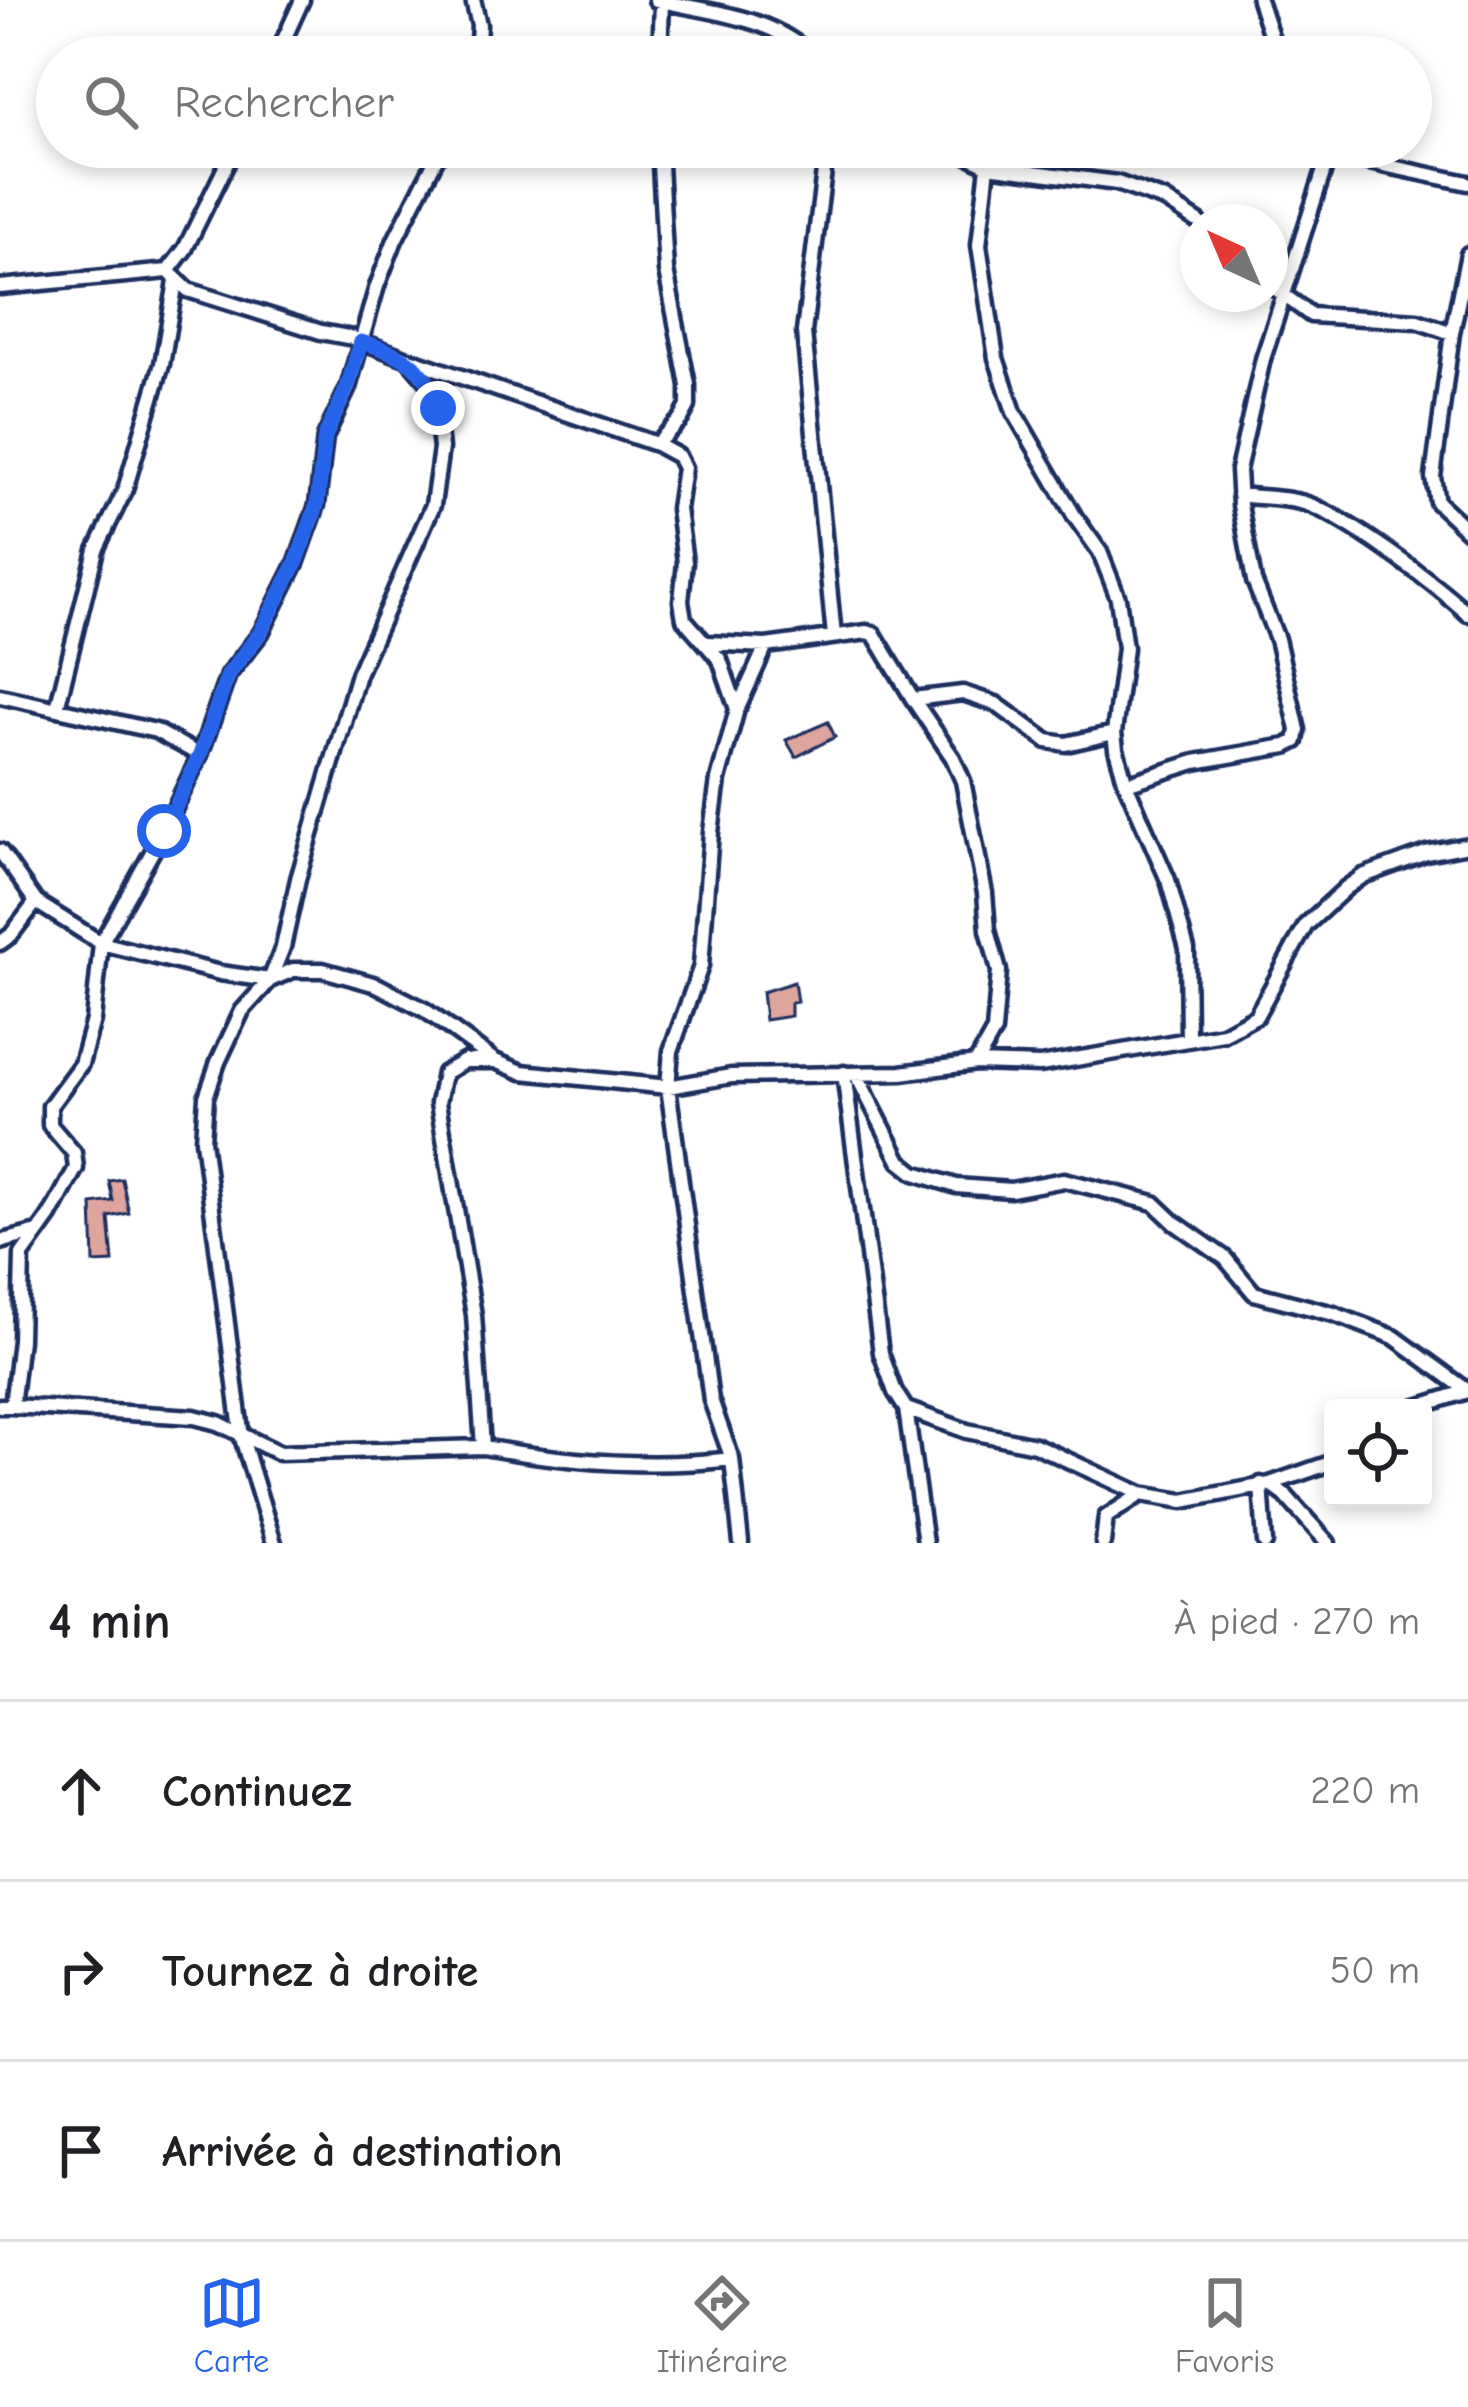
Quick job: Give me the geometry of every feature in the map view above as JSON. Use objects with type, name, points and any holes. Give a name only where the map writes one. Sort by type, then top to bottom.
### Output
[{"type":"street","points":[[286,36],[302,0]]},
{"type":"street","points":[[473,0],[478,36]]},
{"type":"street","points":[[1259,0],[1271,36]]},
{"type":"street","points":[[660,36],[659,1],[760,21],[785,36]]},
{"type":"street","points":[[57,708],[96,550],[125,490],[162,364],[172,276],[224,168]]},
{"type":"street","points":[[431,168],[395,240],[347,388],[325,436],[317,505],[303,547],[276,607],[228,675],[200,755],[164,831],[100,943],[93,1020],[81,1064],[50,1106],[50,1125],[74,1154],[76,1168],[22,1255],[20,1340],[6,1406],[194,1417],[279,1453],[482,1447],[558,1461],[676,1466],[732,1459]]},
{"type":"street","points":[[656,444],[688,406],[666,271],[660,168]]},
{"type":"street","points":[[824,168],[804,332],[834,636]]},
{"type":"street","points":[[988,168],[979,245],[996,358],[1014,412],[1100,552],[1118,598],[1125,648],[1114,733],[1126,784],[1168,880],[1187,949],[1188,1039]]},
{"type":"street","points":[[1003,168],[1117,183],[1180,210]]},
{"type":"street","points":[[1288,281],[1324,168]]},
{"type":"street","points":[[1403,168],[1468,183]]},
{"type":"street","points":[[1468,254],[1433,477],[1437,502],[1468,531]]},
{"type":"street","points":[[0,287],[172,276],[188,290],[361,342],[656,444],[678,456],[683,468],[678,509],[685,562],[684,619],[720,660],[737,709]]},
{"type":"street","points":[[1288,299],[1311,315],[1417,322],[1452,333]]},
{"type":"street","points":[[1126,784],[1195,762],[1296,741],[1298,730],[1277,638],[1254,581],[1239,495],[1244,436],[1278,312]]},
{"type":"street","points":[[274,1543],[242,1438],[203,1140],[206,1097],[242,1010],[270,980],[283,947],[358,674],[433,505],[441,448],[438,408],[434,389],[408,359]]},
{"type":"street","points":[[1239,495],[1302,502],[1335,517],[1468,614]]},
{"type":"street","points":[[708,643],[766,646],[874,634],[963,781],[999,971],[994,1031],[976,1063]]},
{"type":"street","points":[[741,1543],[732,1459],[711,1400],[668,1088],[671,1051],[701,967],[716,797],[737,709],[766,646]]},
{"type":"street","points":[[913,699],[963,693],[996,704],[1047,741],[1066,744],[1114,733]]},
{"type":"street","points":[[0,696],[156,731],[200,755]]},
{"type":"street","points":[[0,851],[36,902],[100,943],[220,973],[270,980],[293,970],[323,970],[377,985],[425,1010],[495,1061],[522,1072],[668,1088],[731,1076],[976,1063],[1040,1065],[1223,1034],[1256,1016],[1306,925],[1364,876],[1426,853],[1468,845]]},
{"type":"street","points":[[0,943],[36,902]]},
{"type":"street","points":[[482,1447],[474,1315],[438,1103],[444,1073],[465,1061],[495,1061]]},
{"type":"street","points":[[850,1073],[900,1161],[915,1173],[956,1186],[1011,1190],[1064,1180],[1154,1203],[1225,1258],[1254,1293],[1394,1337],[1468,1391]]},
{"type":"street","points":[[850,1073],[881,1353],[906,1409],[925,1543]]},
{"type":"street","points":[[0,1242],[34,1233]]},
{"type":"street","points":[[1432,1402],[1468,1391]]},
{"type":"street","points":[[906,1409],[967,1430],[1035,1445],[1142,1494],[1183,1501],[1266,1484],[1324,1465]]},
{"type":"street","points":[[1265,1543],[1266,1484]]},
{"type":"street","points":[[1266,1484],[1328,1543]]},
{"type":"street","points":[[1103,1543],[1106,1517],[1142,1494]]},
{"type":"building","points":[[828,722],[835,737],[796,757],[786,740]]},
{"type":"building","points":[[794,982],[797,1002],[791,1003],[791,1016],[765,1020],[762,992]]},
{"type":"building","points":[[122,1179],[129,1213],[109,1217],[113,1262],[94,1263],[92,1204],[113,1201],[109,1181]]},
{"type":"route","points":[[164,831],[200,755],[228,675],[276,607],[308,534],[317,505],[325,436],[361,342],[408,359],[434,389],[438,408]]}]
